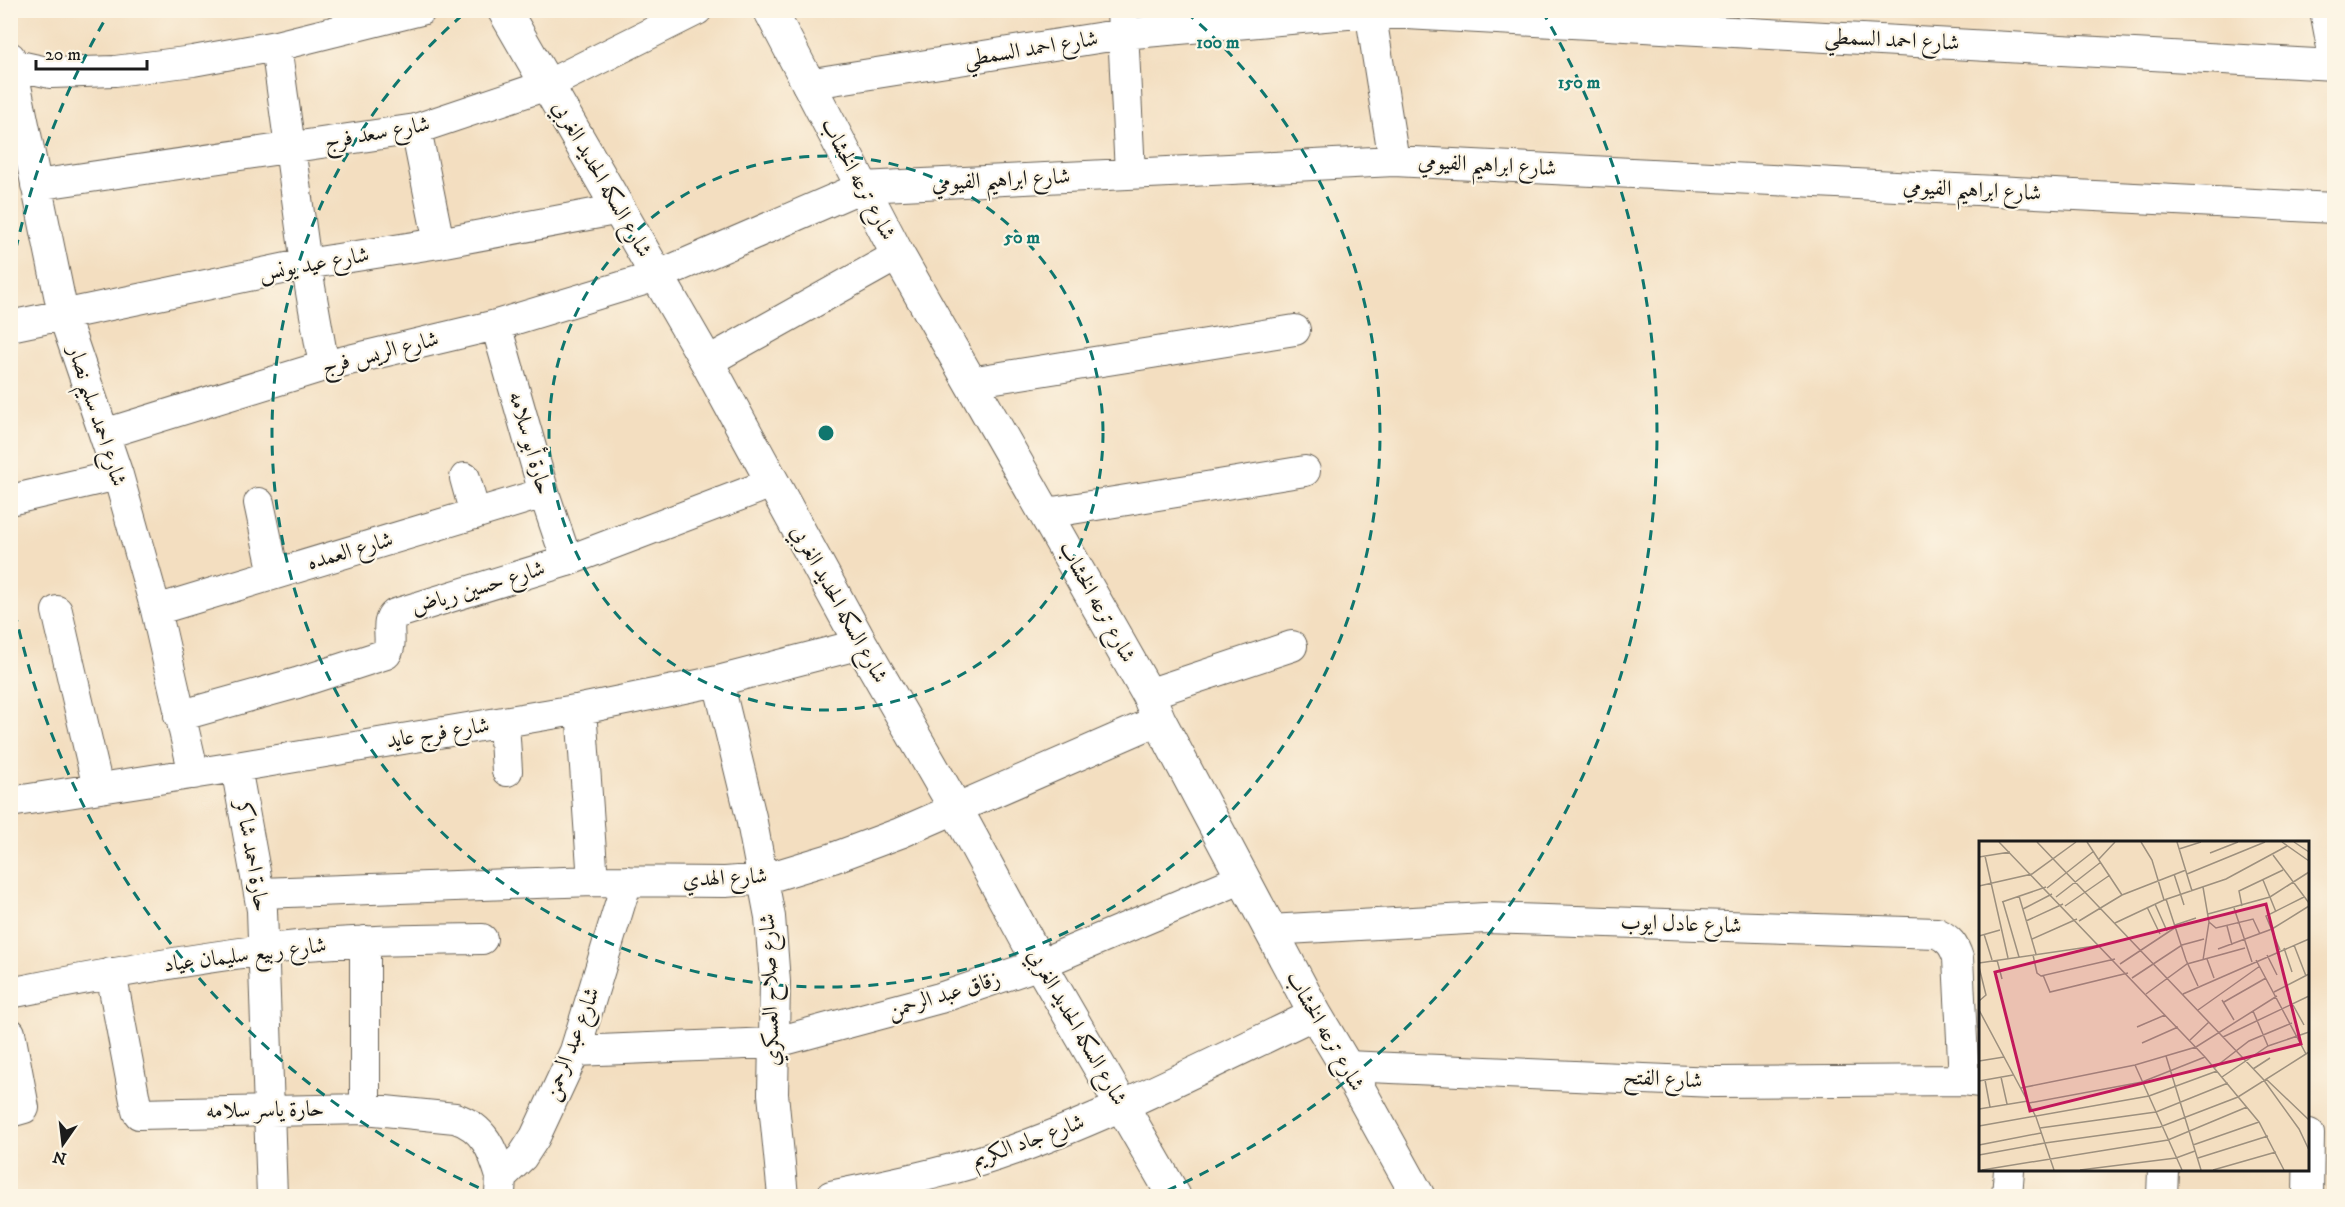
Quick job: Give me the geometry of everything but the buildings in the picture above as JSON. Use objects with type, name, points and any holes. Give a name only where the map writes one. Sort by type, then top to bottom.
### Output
[{"type":"street","points":[[11,62],[51,73],[115,72],[276,46],[421,10]]},
{"type":"street","name":"شارع السكه الحديد الغربي","points":[[504,10],[707,362],[861,644],[956,809],[1040,964],[1174,1197]]},
{"type":"street","name":"شارع سعد فرج","points":[[36,185],[416,129],[548,85],[697,10]]},
{"type":"street","name":"شارع ترعه الخشاب","points":[[770,10],[898,255],[1047,513],[1153,707],[1269,930],[1418,1197]]},
{"type":"street","points":[[2325,10],[2334,58]]},
{"type":"street","points":[[1370,11],[1394,161]]},
{"type":"street","name":"شارع احمد السمطي","points":[[807,84],[1123,22],[1370,11],[2334,65]]},
{"type":"street","points":[[1123,22],[1130,173]]},
{"type":"street","points":[[276,46],[306,264],[324,366]]},
{"type":"street","name":"شارع احمد سليم نصار","points":[[11,62],[63,314],[118,475],[156,610],[194,774]]},
{"type":"street","points":[[416,129],[439,243]]},
{"type":"street","name":"شارع ابراهيم الفيومي","points":[[657,276],[862,188],[1394,161],[2334,208]]},
{"type":"street","name":"شارع عيد يونس","points":[[10,326],[306,264],[439,243],[620,209]]},
{"type":"street","points":[[707,362],[898,255]]},
{"type":"street","name":"شارع الريس فرج","points":[[104,434],[324,366],[496,325],[657,276]]},
{"type":"street","name":"حارة أبو سلامه","points":[[496,325],[544,493],[567,561]]},
{"type":"street","points":[[970,382],[1295,330]]},
{"type":"street","points":[[1047,513],[1305,471]]},
{"type":"street","points":[[10,500],[118,475]]},
{"type":"street","points":[[465,478],[475,514]]},
{"type":"street","name":"شارع حسين رياض","points":[[179,716],[297,683],[386,654],[390,650],[390,621],[395,614],[567,561],[772,483]]},
{"type":"street","name":"شارع العمده","points":[[156,610],[544,493]]},
{"type":"street","points":[[259,503],[274,574]]},
{"type":"street","points":[[57,611],[98,788]]},
{"type":"street","name":"شارع فرج عايد","points":[[10,802],[194,774],[581,709],[718,681],[861,644]]},
{"type":"street","name":"شارع الهدي","points":[[261,894],[593,881],[725,882],[764,879],[833,858],[956,809],[1153,707],[1292,646]]},
{"type":"street","name":"شارع صلاح العسكري","points":[[718,681],[764,879],[774,970],[773,1094],[783,1197]]},
{"type":"street","points":[[581,709],[593,881]]},
{"type":"street","points":[[504,723],[507,771]]},
{"type":"street","name":"حارة احمد شاكر","points":[[236,767],[261,894],[265,950],[272,1197]]},
{"type":"street","name":"زقاق عبد الرحمن","points":[[575,1051],[773,1043],[940,998],[1040,964],[1243,878]]},
{"type":"street","name":"شارع عبد الرحمن","points":[[500,1187],[535,1137],[575,1051],[627,881]]},
{"type":"street","name":"شارع عادل ايوب","points":[[1269,930],[1485,918],[1937,933],[1955,947],[1958,958],[1972,1081]]},
{"type":"street","name":"شارع ربيع سليمان عياد","points":[[10,993],[111,973],[265,950],[365,941],[482,939]]},
{"type":"street","points":[[364,1109],[365,941]]},
{"type":"street","name":"حارة ياسر سلامه","points":[[111,973],[138,1113],[364,1109],[428,1114],[468,1122],[483,1136],[492,1149],[500,1187]]},
{"type":"street","name":"شارع جاد الكريم","points":[[831,1197],[930,1186],[1121,1106],[1315,1014]]},
{"type":"street","points":[[10,1033],[17,1110]]},
{"type":"street","name":"شارع الفتح","points":[[1346,1066],[1714,1082],[1972,1081]]},
{"type":"street","points":[[2007,1197],[2009,1171]]},
{"type":"street","points":[[2162,1197],[2163,1171]]},
{"type":"street","points":[[2308,1171],[2308,1197]]}]
